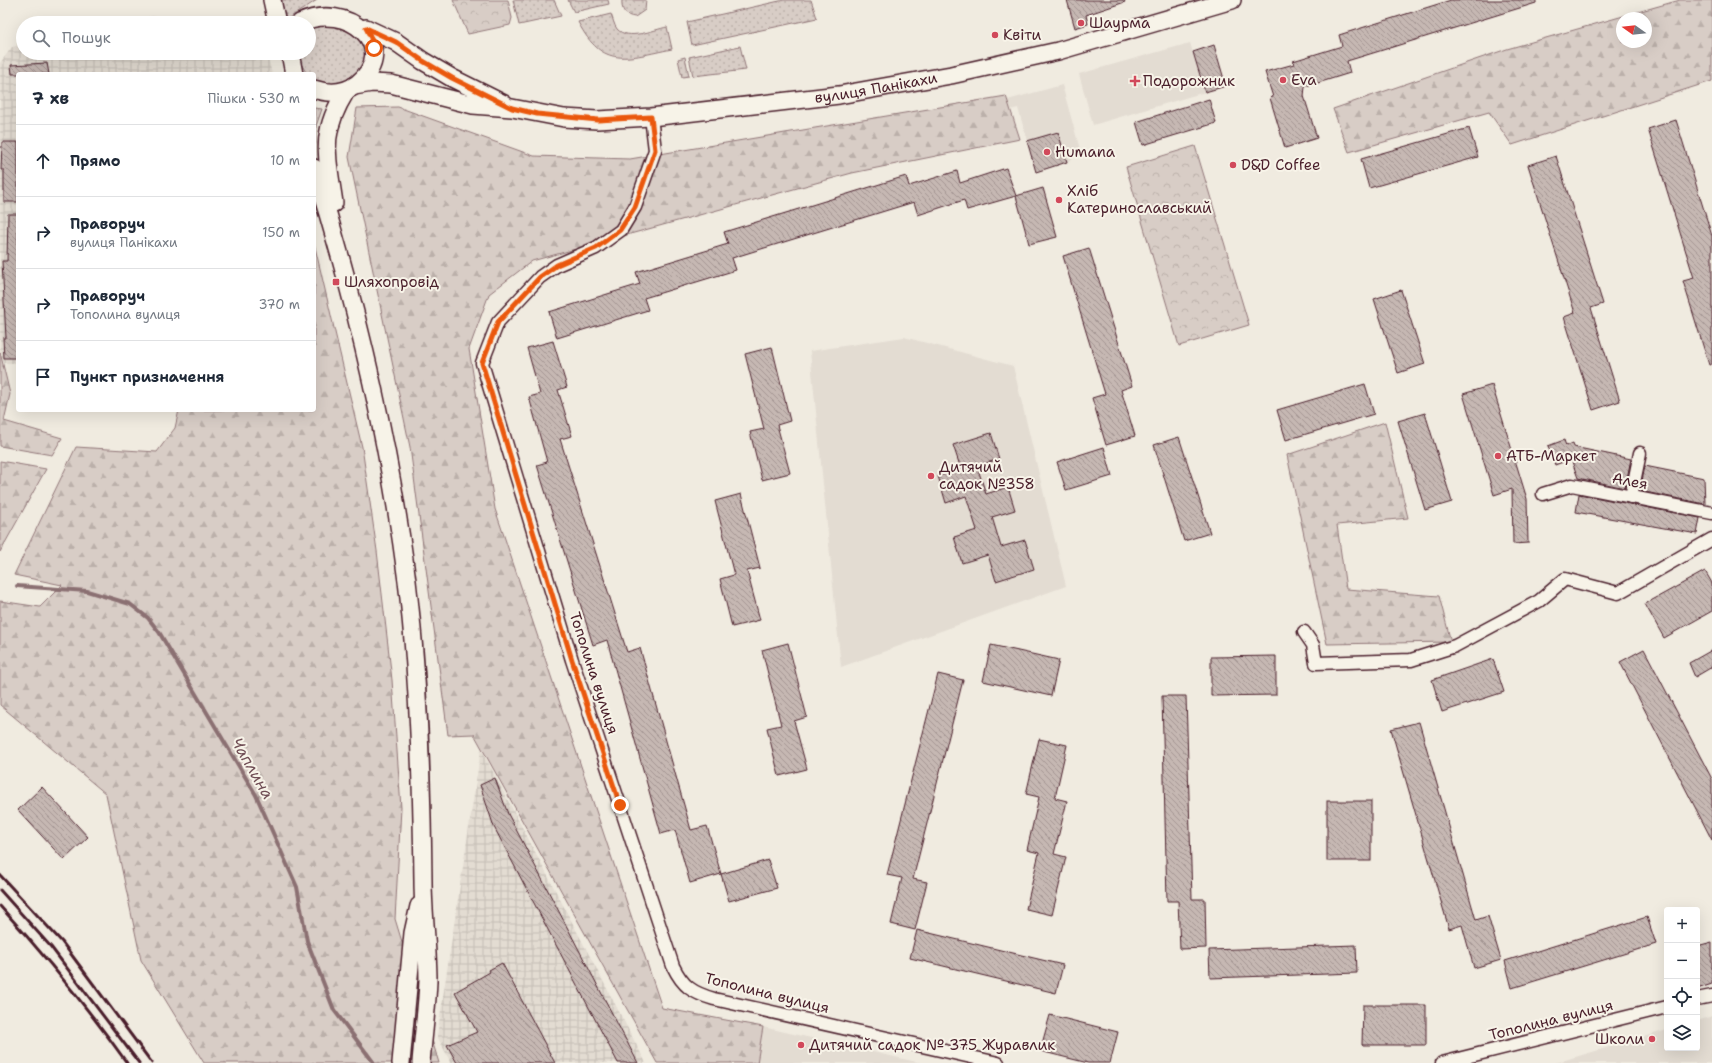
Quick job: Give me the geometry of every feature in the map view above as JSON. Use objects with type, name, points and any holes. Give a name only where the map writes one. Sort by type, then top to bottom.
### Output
[{"type":"main road","points":[[272,0],[275,16]]},
{"type":"main road","name":"вулиця Панікахи","points":[[316,90],[335,93],[372,83],[391,84],[473,105],[512,108],[543,115],[598,120],[651,117],[839,95],[951,75],[1058,51],[1232,0]]},
{"type":"main road","name":"вулиця Панікахи","points":[[347,5],[363,23],[396,42],[423,61],[452,78],[512,108]]},
{"type":"main road","points":[[310,16],[329,9],[350,13],[363,23],[371,38],[374,48],[373,60],[369,70],[362,79],[350,88],[334,110],[329,123],[327,157],[341,252]]},
{"type":"main road","points":[[316,174],[341,252],[372,378],[407,579],[416,677],[423,886],[427,934],[428,982],[421,1063]]},
{"type":"main road","points":[[401,1063],[414,933],[423,886]]},
{"type":"street","name":"Тополина вулиця","points":[[651,117],[655,150],[635,207],[620,230],[596,248],[557,265],[540,277],[498,322],[482,363],[572,660],[673,966],[679,979],[689,989],[700,995],[998,1063]]},
{"type":"street","points":[[1630,497],[1640,453]]},
{"type":"street","name":"Алея","points":[[1543,494],[1572,486],[1712,513]]},
{"type":"street","points":[[1304,632],[1314,645],[1316,663],[1411,660],[1455,646],[1539,601],[1565,579],[1618,594],[1712,539]]},
{"type":"street","points":[[1700,998],[1712,996]]},
{"type":"street","name":"Тополина вулиця","points":[[1442,1063],[1664,1008]]},
{"type":"shaded area","points":[[1190,43],[1205,92],[1093,125],[1079,74]]},
{"type":"shaded area","points":[[16,46],[16,60],[269,60],[272,72],[16,72],[16,363],[4,363],[0,348],[0,63],[12,47]]},
{"type":"shaded area","points":[[1062,85],[1081,153],[1067,162],[1036,172],[1018,108],[1002,112],[1000,102]]},
{"type":"shaded area","name":"Дитячий садок №358","points":[[904,337],[1013,366],[1066,586],[841,667],[810,351]]},
{"type":"shaded area","points":[[481,749],[646,1063],[451,1063],[437,1036]]},
{"type":"shaded area","name":"Школи","points":[[1712,1016],[1712,1063],[1555,1063],[1664,1031],[1664,1051],[1700,1051],[1700,1020]]},
{"type":"shaded area","name":"Дитячий садок № 375 Журавлик","points":[[763,1027],[921,1063],[757,1063]]},
{"type":"green space","points":[[281,0],[317,0],[292,16],[285,16]]},
{"type":"green space","points":[[453,0],[508,0],[512,18],[510,25],[468,34]]},
{"type":"green space","points":[[513,0],[554,0],[561,16],[519,25]]},
{"type":"green space","points":[[568,0],[608,0],[609,4],[574,12]]},
{"type":"green space","points":[[622,0],[646,0],[645,10],[635,17],[626,14],[622,7]]},
{"type":"green space","points":[[784,0],[811,0],[817,18],[692,45],[687,22]]},
{"type":"green space","points":[[1680,0],[1712,0],[1712,81],[1512,145],[1489,112],[1349,152],[1333,109],[1507,49],[1616,18],[1616,48],[1652,48],[1652,12],[1638,12]]},
{"type":"green space","points":[[611,14],[617,29],[627,34],[641,34],[667,27],[672,49],[629,57],[618,57],[607,54],[597,48],[587,37],[578,22]]},
{"type":"green space","points":[[348,21],[367,50],[362,69],[347,82],[334,85],[320,83],[316,81],[316,72],[306,72],[300,62],[300,60],[316,60],[316,26]]},
{"type":"green space","points":[[740,46],[746,70],[693,76],[689,57]]},
{"type":"green space","points":[[685,57],[689,76],[682,77],[678,59]]},
{"type":"green space","points":[[1006,96],[1020,139],[852,173],[532,261],[489,294],[469,349],[495,509],[662,1008],[763,1027],[757,1063],[657,1063],[474,734],[448,735],[410,447],[349,157],[357,108],[398,107],[534,156],[630,159]]},
{"type":"green space","points":[[316,108],[322,109],[316,126]]},
{"type":"green space","points":[[1195,146],[1249,325],[1179,346],[1126,167]]},
{"type":"green space","points":[[316,252],[362,447],[377,551],[392,680],[401,808],[395,919],[439,1063],[204,1063],[141,960],[106,794],[0,705],[0,601],[40,607],[62,585],[14,575],[76,447],[157,452],[175,428],[179,412],[316,412]]},
{"type":"green space","points":[[0,352],[10,394],[4,421],[62,438],[52,455],[0,446]]},
{"type":"green space","points":[[1385,422],[1408,518],[1337,525],[1346,589],[1439,596],[1451,642],[1327,644],[1287,455]]},
{"type":"green space","points":[[0,461],[46,469],[0,552]]},
{"type":"building","points":[[1067,0],[1124,0],[1125,2],[1086,15],[1088,24],[1075,28]]},
{"type":"building","points":[[1451,0],[1536,0],[1536,3],[1347,61],[1350,73],[1305,87],[1304,96],[1317,138],[1285,148],[1270,98],[1273,97],[1265,72],[1294,64],[1293,61],[1342,46],[1339,35]]},
{"type":"building","points":[[1214,45],[1226,86],[1205,92],[1193,52]]},
{"type":"building","points":[[47,63],[49,72],[16,72],[16,74],[12,74],[11,65]]},
{"type":"building","points":[[1209,99],[1216,123],[1143,145],[1136,122]]},
{"type":"building","points":[[1676,120],[1712,236],[1712,364],[1709,365],[1683,281],[1694,278],[1648,129]]},
{"type":"building","points":[[1469,128],[1478,157],[1369,188],[1361,159]]},
{"type":"building","name":"Humana","points":[[1058,132],[1067,162],[1036,172],[1027,141]]},
{"type":"building","points":[[2,142],[16,142],[16,202],[4,202],[4,170],[1,170]]},
{"type":"building","points":[[1556,156],[1603,304],[1591,308],[1620,401],[1593,410],[1564,317],[1575,313],[1528,165]]},
{"type":"building","points":[[1006,168],[1016,196],[967,210],[964,200],[918,215],[914,202],[732,258],[736,270],[644,298],[648,310],[557,338],[549,312],[640,284],[636,272],[728,244],[724,232],[906,176],[909,186],[957,171],[960,183]]},
{"type":"building","points":[[1043,188],[1057,237],[1029,244],[1016,196]]},
{"type":"building","points":[[8,214],[16,214],[16,358],[4,358],[3,338],[6,338],[2,261],[7,261]]},
{"type":"building","points":[[1089,248],[1132,386],[1121,390],[1135,436],[1106,445],[1092,398],[1105,394],[1063,256]]},
{"type":"building","points":[[1401,290],[1425,364],[1398,373],[1374,299]]},
{"type":"building","points":[[553,341],[567,387],[558,390],[572,436],[560,439],[627,652],[640,648],[691,830],[707,826],[721,874],[690,883],[675,830],[661,834],[607,640],[593,645],[537,465],[547,462],[529,397],[540,394],[527,348]]},
{"type":"building","points":[[772,347],[790,421],[777,425],[790,473],[762,480],[750,432],[764,429],[745,354]]},
{"type":"building","points":[[1365,384],[1374,414],[1286,440],[1277,410]]},
{"type":"building","points":[[1492,385],[1527,499],[1528,543],[1513,544],[1512,489],[1494,495],[1463,394]]},
{"type":"building","points":[[1425,413],[1452,502],[1425,510],[1398,421]]},
{"type":"building","points":[[991,433],[999,459],[977,466],[986,494],[1008,487],[1015,510],[992,517],[1001,547],[1025,540],[1034,569],[996,581],[988,555],[962,563],[954,537],[977,530],[966,496],[946,503],[938,476],[961,469],[953,445]]},
{"type":"building","points":[[1179,437],[1210,533],[1184,541],[1154,445]]},
{"type":"building","points":[[1564,440],[1566,446],[1573,443],[1574,447],[1631,459],[1625,488],[1578,478],[1571,459],[1555,465],[1548,446]]},
{"type":"building","points":[[1104,447],[1112,476],[1066,490],[1057,462]]},
{"type":"building","points":[[1645,466],[1704,478],[1705,504],[1640,491]]},
{"type":"building","points":[[741,494],[760,568],[747,571],[760,620],[732,627],[720,579],[734,575],[715,501]]},
{"type":"building","points":[[1579,494],[1700,518],[1697,534],[1576,512]]},
{"type":"building","points":[[1705,571],[1712,583],[1712,611],[1664,638],[1645,604]]},
{"type":"building","points":[[788,643],[807,717],[794,721],[807,769],[779,776],[767,728],[781,725],[762,650]]},
{"type":"building","points":[[991,645],[1059,660],[1051,696],[983,681]]},
{"type":"building","points":[[1644,649],[1712,779],[1712,840],[1620,662]]},
{"type":"building","points":[[1712,650],[1712,667],[1695,677],[1689,663]]},
{"type":"building","points":[[1276,656],[1276,695],[1211,696],[1211,657]]},
{"type":"building","points":[[1493,659],[1504,692],[1442,712],[1432,680]]},
{"type":"building","points":[[938,674],[963,680],[913,879],[927,882],[915,930],[891,924],[902,878],[887,875]]},
{"type":"building","points":[[1162,696],[1186,696],[1192,899],[1205,899],[1206,948],[1180,949],[1178,901],[1167,901]]},
{"type":"building","points":[[1419,722],[1476,920],[1488,916],[1501,960],[1474,968],[1462,925],[1449,929],[1391,729]]},
{"type":"building","points":[[1039,739],[1067,745],[1055,798],[1067,801],[1054,854],[1066,857],[1052,915],[1026,909],[1039,853],[1027,850],[1039,797],[1026,794]]},
{"type":"building","points":[[495,778],[508,814],[638,1063],[618,1063],[494,827],[480,785]]},
{"type":"building","points":[[42,787],[88,837],[64,860],[18,810]]},
{"type":"building","points":[[1327,801],[1371,801],[1371,861],[1327,861]]},
{"type":"building","points":[[768,860],[777,888],[729,901],[721,874]]},
{"type":"building","points":[[1647,917],[1656,944],[1512,988],[1505,961]]},
{"type":"building","points":[[917,930],[1063,965],[1056,993],[910,958]]},
{"type":"building","points":[[1712,942],[1712,984],[1700,988],[1700,979],[1700,945]]},
{"type":"building","points":[[1356,945],[1357,973],[1210,978],[1209,950]]},
{"type":"building","points":[[502,963],[555,1063],[457,1063],[447,1045],[477,1032],[455,992],[490,972],[489,970]]},
{"type":"building","points":[[1363,1005],[1426,1005],[1426,1045],[1362,1045]]},
{"type":"building","points":[[1050,1015],[1118,1032],[1110,1063],[1088,1063],[1040,1051]]},
{"type":"waterway","name":"Чаплина","points":[[17,586],[87,591],[130,604],[148,618],[159,632],[256,795],[297,887],[307,941],[334,1010],[374,1063]]},
{"type":"railway","points":[[0,875],[62,942],[152,1063]]},
{"type":"railway","points":[[0,890],[51,947],[139,1063]]},
{"type":"railway","points":[[0,906],[66,983],[127,1063]]},
{"type":"place","name":"Шаурма","points":[[1081,23]]},
{"type":"place","name":"Квіти","points":[[995,35]]},
{"type":"place","name":"Eva","points":[[1283,80]]},
{"type":"place","name":"Подорожник","points":[[1135,81]]},
{"type":"place","name":"Humana","points":[[1047,152]]},
{"type":"place","name":"D&D Coffee","points":[[1233,165]]},
{"type":"place","name":"Хліб Катеринославський","points":[[1059,200]]},
{"type":"place","name":"Шляхопровід","points":[[336,282]]},
{"type":"place","name":"АТБ-Маркет","points":[[1498,456]]},
{"type":"place","name":"Дитячий садок №358","points":[[931,476]]},
{"type":"place","name":"Школи","points":[[1652,1039]]},
{"type":"place","name":"Дитячий садок № 375 Журавлик","points":[[801,1045]]},
{"type":"route","points":[[374,48],[366,28],[396,42],[423,61],[452,78],[512,108],[564,118],[598,120],[651,117],[655,150],[635,207],[620,230],[596,248],[557,265],[540,277],[498,322],[482,363],[572,660],[620,805]]}]
